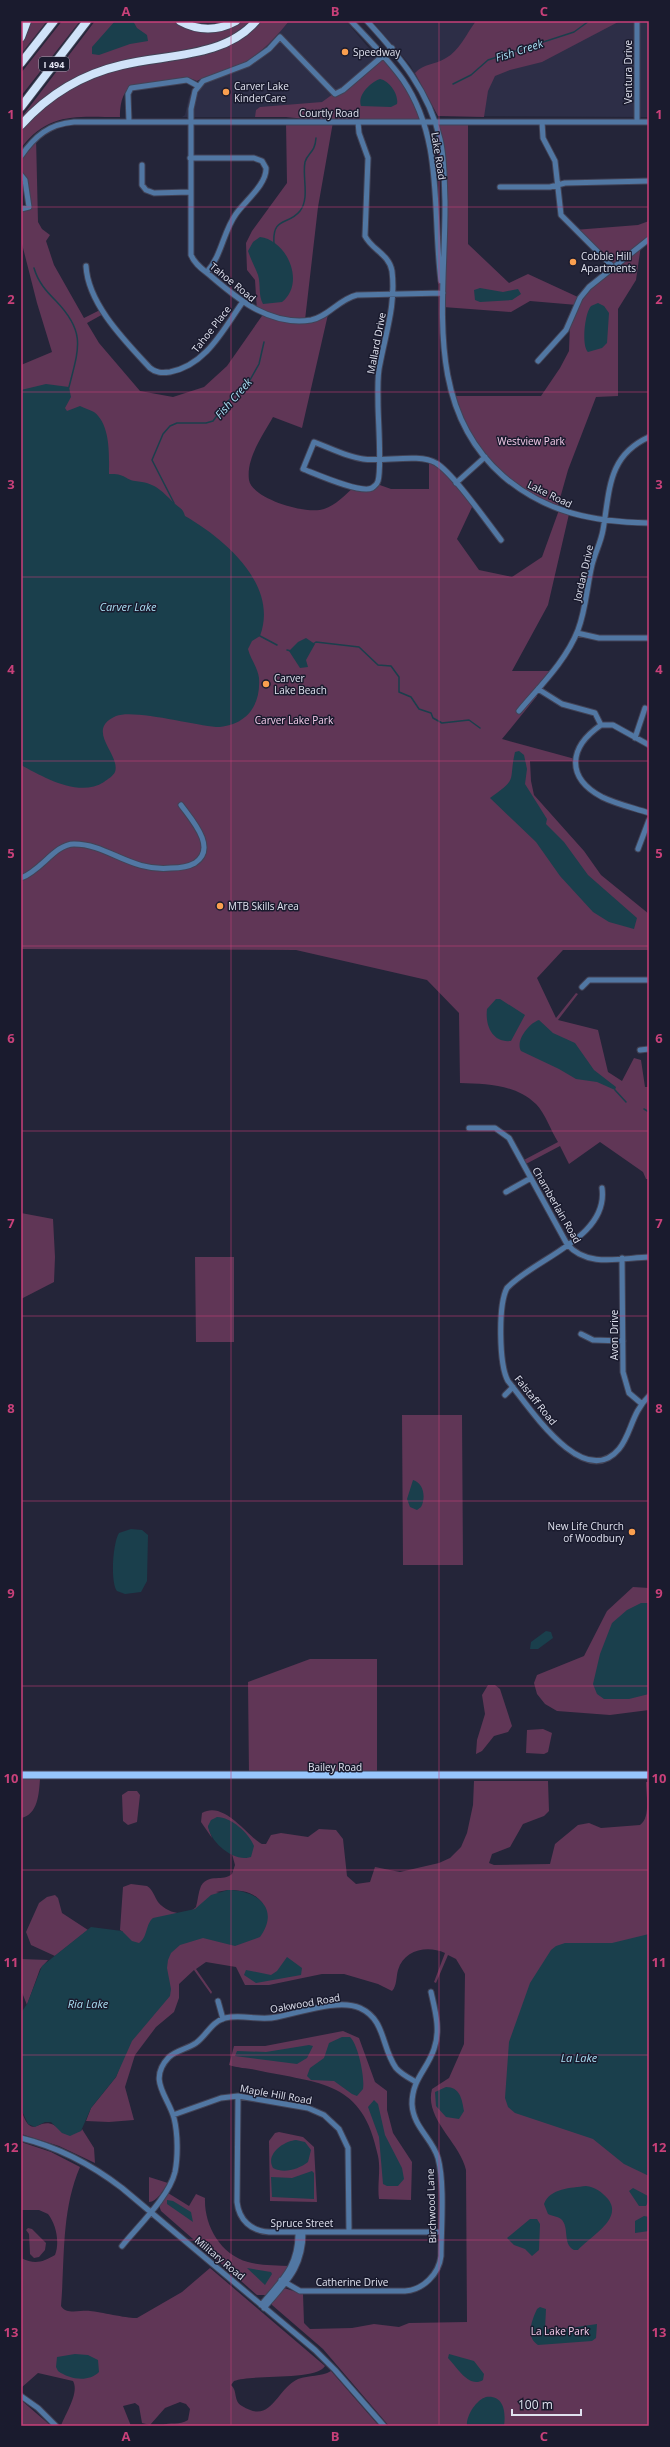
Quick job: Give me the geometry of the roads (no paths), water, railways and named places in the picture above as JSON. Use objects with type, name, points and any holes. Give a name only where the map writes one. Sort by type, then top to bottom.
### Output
[{"type":"highway","points":[[21,37],[27,21]]},
{"type":"highway","name":"I 494","points":[[21,63],[54,21]]},
{"type":"highway","name":"I 494","points":[[21,107],[88,21]]},
{"type":"highway","points":[[180,21],[191,26],[207,28],[221,27],[236,21]]},
{"type":"highway","points":[[21,125],[50,98],[91,75],[124,64],[218,47],[241,35],[256,21]]},
{"type":"main road","name":"Bailey Road","points":[[21,1775],[649,1775]]},
{"type":"street","name":"Lake Road","points":[[351,21],[384,57],[407,87],[424,122],[433,161],[437,250],[443,293]]},
{"type":"street","name":"Lake Road","points":[[367,21],[392,48],[420,87],[435,122],[441,143],[444,176],[444,359],[449,388],[464,425],[485,457],[506,479],[539,501],[569,514],[604,521],[649,522]]},
{"type":"street","name":"Ventura Drive","points":[[637,21],[637,122]]},
{"type":"street","points":[[129,122],[128,94],[131,88],[187,80],[198,86],[208,78],[229,73],[251,62],[269,49],[280,37],[335,94],[343,90],[384,57],[392,48]]},
{"type":"street","name":"Tahoe Road","points":[[198,86],[192,102],[190,122],[191,255],[197,264],[242,303],[257,311],[278,317],[310,320],[319,317],[351,296],[443,293]]},
{"type":"street","name":"Courtly Road","points":[[21,156],[35,138],[56,125],[74,122],[649,122]]},
{"type":"street","name":"Mallard Drive","points":[[358,122],[359,133],[368,158],[364,232],[370,244],[385,256],[390,263],[392,294],[389,330],[378,375],[378,460],[378,481],[374,487],[367,490],[303,469],[314,442],[355,457],[378,460],[429,460],[441,466],[501,540]]},
{"type":"street","points":[[542,122],[543,138],[555,160],[559,211],[563,219],[613,267]]},
{"type":"street","points":[[190,158],[254,158],[262,161],[266,168],[264,179],[233,218],[216,261],[207,272]]},
{"type":"street","points":[[142,165],[142,185],[146,190],[154,193],[190,192]]},
{"type":"street","points":[[21,176],[25,180],[29,207],[21,209]]},
{"type":"street","points":[[500,187],[649,181]]},
{"type":"street","points":[[21,184],[25,188]]},
{"type":"street","points":[[538,361],[566,330],[585,292],[613,267],[649,239]]},
{"type":"street","name":"Tahoe Place","points":[[86,266],[86,280],[119,334],[150,368],[161,373],[184,368],[204,355],[242,303]]},
{"type":"street","name":"Jordan Drive","points":[[519,711],[563,659],[577,633],[604,521],[609,486],[615,468],[633,446],[649,437]]},
{"type":"street","points":[[456,483],[485,457]]},
{"type":"street","points":[[577,633],[599,638],[649,638]]},
{"type":"street","points":[[538,688],[562,704],[595,713],[601,725]]},
{"type":"street","points":[[635,738],[645,708]]},
{"type":"street","points":[[649,746],[613,725],[601,725],[588,736],[579,749],[575,761],[577,773],[586,785],[602,797],[649,813]]},
{"type":"street","points":[[21,878],[38,869],[59,849],[69,844],[95,848],[145,868],[173,868],[191,865],[197,861],[203,851],[203,838],[181,805]]},
{"type":"street","points":[[638,849],[649,820]]},
{"type":"street","points":[[582,987],[589,980],[649,980]]},
{"type":"street","points":[[640,1050],[649,1049]]},
{"type":"street","name":"Chamberlain Road","points":[[469,1128],[490,1128],[504,1133],[513,1143],[567,1244],[578,1255],[588,1259],[649,1257]]},
{"type":"street","points":[[506,1192],[531,1178]]},
{"type":"street","name":"Falstaff Road","points":[[602,1188],[603,1200],[593,1225],[511,1284],[504,1294],[503,1363],[506,1376],[513,1387],[562,1446],[577,1456],[588,1459],[604,1459],[617,1451],[642,1404],[649,1396]]},
{"type":"street","name":"Avon Drive","points":[[622,1258],[623,1372],[629,1393],[642,1404]]},
{"type":"street","points":[[581,1334],[593,1340],[623,1340]]},
{"type":"street","points":[[505,1395],[513,1387]]},
{"type":"street","name":"Birchwood Lane","points":[[425,2283],[440,2264],[441,2232],[439,2166],[434,2150],[414,2118],[412,2103],[416,2082],[431,2057],[437,2040],[437,2023],[431,1992]]},
{"type":"street","points":[[122,2246],[168,2188],[175,2173],[176,2130],[173,2115],[160,2088],[160,2075],[164,2064],[172,2054],[195,2044],[213,2024],[223,2019],[218,2000]]},
{"type":"street","name":"Oakwood Road","points":[[223,2019],[272,2018],[339,2004],[353,2005],[366,2011],[376,2020],[394,2065],[401,2073],[416,2082]]},
{"type":"street","name":"Maple Hill Road","points":[[173,2115],[224,2098],[238,2096],[312,2110],[326,2116],[337,2126],[344,2138],[349,2154],[349,2232]]},
{"type":"street","name":"Spruce Street","points":[[238,2096],[237,2176],[239,2212],[247,2224],[259,2231],[441,2232]]},
{"type":"street","name":"Military Road","points":[[21,2138],[59,2151],[89,2166],[117,2184],[329,2363],[384,2426]]},
{"type":"street","points":[[263,2306],[300,2262],[301,2232]]},
{"type":"street","name":"Catherine Drive","points":[[283,2282],[300,2291],[400,2291],[414,2290],[425,2283]]},
{"type":"street","points":[[21,2396],[38,2408],[56,2426]]},
{"type":"water","points":[[115,21],[133,21],[137,28],[147,35],[148,41],[130,44],[99,55],[92,54],[92,47]]},
{"type":"water","points":[[380,79],[387,82],[393,89],[397,97],[397,104],[391,107],[361,106],[360,102],[363,93],[369,86]]},
{"type":"water","points":[[260,237],[270,240],[278,246],[285,254],[290,264],[293,274],[292,284],[289,294],[282,302],[263,304],[261,301],[258,275],[248,251],[253,242]]},
{"type":"water","points":[[480,288],[503,292],[518,289],[521,294],[512,300],[480,302],[475,300],[474,290]]},
{"type":"water","points":[[598,303],[604,306],[609,313],[607,343],[602,348],[588,352],[586,349],[584,336],[587,315],[591,306]]},
{"type":"water","name":"Carver Lake","points":[[46,384],[69,387],[71,397],[65,408],[67,411],[80,406],[94,412],[100,418],[104,425],[108,441],[109,474],[119,475],[132,480],[148,483],[157,488],[182,510],[185,516],[216,537],[231,551],[245,566],[255,582],[262,599],[264,617],[260,636],[252,641],[248,649],[259,678],[257,698],[254,706],[243,719],[226,726],[216,727],[136,714],[116,716],[107,722],[103,728],[103,735],[115,765],[115,772],[104,782],[84,788],[73,787],[50,780],[21,765],[21,390]]},
{"type":"water","points":[[306,638],[315,644],[306,660],[308,667],[300,668],[289,651],[298,642]]},
{"type":"water","points":[[519,751],[524,755],[527,769],[525,784],[547,819],[546,824],[564,842],[588,875],[637,918],[634,929],[609,922],[593,912],[560,876],[536,842],[490,798],[511,779],[515,752]]},
{"type":"water","points":[[496,999],[500,999],[525,1015],[511,1041],[499,1039],[491,1032],[489,1027],[487,1021],[487,1009]]},
{"type":"water","points":[[539,1020],[553,1033],[575,1043],[594,1070],[616,1087],[615,1090],[597,1082],[576,1079],[521,1051],[521,1038],[527,1028]]},
{"type":"water","points":[[413,1480],[420,1484],[424,1495],[423,1503],[417,1510],[410,1507],[407,1499]]},
{"type":"water","points":[[131,1529],[142,1530],[148,1535],[147,1581],[141,1592],[125,1594],[117,1591],[115,1586],[113,1562],[115,1545],[119,1533]]},
{"type":"water","points":[[641,1603],[649,1603],[649,1694],[629,1699],[604,1699],[597,1694],[593,1684],[600,1654],[612,1623],[627,1610]]},
{"type":"water","points":[[546,1631],[551,1632],[553,1638],[538,1649],[530,1649],[531,1642]]},
{"type":"water","points":[[217,1817],[234,1823],[244,1831],[254,1846],[251,1857],[237,1857],[224,1850],[218,1844],[213,1838],[208,1826],[211,1820]]},
{"type":"water","name":"Ria Lake","points":[[228,1890],[248,1893],[256,1897],[262,1903],[266,1909],[268,1917],[266,1927],[260,1937],[235,1946],[203,1938],[180,1945],[171,1953],[168,1960],[167,1968],[171,1989],[170,1996],[132,2041],[116,2077],[91,2108],[81,2131],[70,2136],[62,2133],[51,2122],[45,2122],[35,2127],[28,2124],[21,2109],[21,2013],[27,2004],[42,1966],[91,1927],[122,1931],[132,1941],[139,1943],[144,1938],[150,1921],[153,1918],[195,1909],[211,1895]]},
{"type":"water","name":"La Lake","points":[[649,1934],[649,2176],[624,2164],[593,2139],[515,2113],[508,2107],[505,2098],[509,2042],[530,1983],[551,1950],[556,1946],[565,1943],[612,1943]]},
{"type":"water","points":[[287,1957],[302,1968],[301,1975],[256,1983],[244,1975],[246,1970],[271,1975],[277,1971]]},
{"type":"water","points":[[342,2037],[350,2037],[353,2041],[360,2062],[363,2077],[363,2089],[357,2096],[334,2081],[311,2080],[307,2076],[310,2068],[324,2058],[329,2043]]},
{"type":"water","points":[[309,2045],[313,2046],[307,2058],[297,2064],[235,2056],[237,2051],[266,2052]]},
{"type":"water","points":[[446,2087],[454,2089],[460,2094],[464,2111],[459,2119],[446,2117],[436,2106],[435,2092]]},
{"type":"water","points":[[374,2100],[378,2104],[385,2135],[402,2168],[404,2179],[398,2186],[387,2186],[383,2184],[379,2137],[368,2107]]},
{"type":"water","points":[[296,2140],[305,2142],[311,2150],[308,2162],[300,2167],[287,2171],[273,2168],[271,2163],[272,2158],[277,2149],[286,2143]]},
{"type":"water","points":[[312,2171],[314,2173],[314,2199],[272,2197],[271,2177],[292,2178]]},
{"type":"water","points":[[586,2186],[601,2192],[606,2196],[612,2206],[612,2214],[597,2233],[578,2250],[574,2250],[568,2244],[564,2222],[559,2218],[548,2214],[544,2204],[551,2195],[556,2192],[568,2188]]},
{"type":"water","points":[[633,2188],[648,2196],[649,2200],[646,2206],[639,2206],[629,2191]]},
{"type":"water","points":[[167,2200],[173,2201],[191,2212],[193,2222],[167,2204]]},
{"type":"water","points":[[644,2216],[649,2217],[649,2231],[635,2233],[635,2221]]},
{"type":"water","points":[[530,2219],[537,2219],[540,2224],[539,2250],[532,2256],[525,2249],[514,2245],[507,2238]]},
{"type":"water","points":[[247,2268],[271,2272],[272,2274],[265,2285]]},
{"type":"water","points":[[540,2307],[546,2309],[545,2329],[557,2330],[597,2324],[596,2338],[592,2341],[538,2345],[532,2338],[531,2328],[535,2313]]},
{"type":"water","points":[[75,2354],[88,2355],[98,2360],[99,2372],[90,2378],[78,2379],[62,2374],[58,2371],[56,2367],[57,2357]]},
{"type":"water","points":[[449,2354],[474,2361],[484,2374],[483,2380],[478,2382],[468,2379],[448,2358]]},
{"type":"water","points":[[486,2397],[492,2397],[500,2402],[505,2415],[504,2426],[467,2426],[468,2418],[472,2409],[479,2401]]},
{"type":"waterway","name":"Fish Creek","points":[[453,84],[471,75],[488,60],[574,32],[589,21]]},
{"type":"waterway","name":"Fish Creek","points":[[274,244],[274,235],[278,225],[295,216],[303,206],[305,200],[305,162],[313,150],[316,138]]},
{"type":"waterway","points":[[34,268],[40,282],[66,312],[76,332],[78,341],[77,351],[69,387]]},
{"type":"waterway","name":"Fish Creek","points":[[174,503],[152,460],[163,434],[170,426],[177,423],[206,423],[213,421],[228,401],[250,380],[259,364],[264,342]]},
{"type":"waterway","points":[[260,636],[277,645]]},
{"type":"waterway","points":[[313,644],[316,642],[359,647],[378,665],[391,666],[399,677],[399,692],[411,697],[419,709],[431,713],[433,718],[442,723],[469,720],[480,728]]},
{"type":"waterway","points":[[287,650],[291,651]]},
{"type":"waterway","points":[[615,1090],[626,1102]]},
{"type":"waterway","points":[[644,1109],[649,1112]]},
{"type":"place","name":"Speedway","points":[[345,52]]},
{"type":"place","name":"Carver Lake KinderCare","points":[[226,92]]},
{"type":"place","name":"Cobble Hill Apartments","points":[[573,262]]},
{"type":"place","name":"Carver Lake Beach","points":[[266,684]]},
{"type":"place","name":"MTB Skills Area","points":[[220,906]]},
{"type":"place","name":"New Life Church of Woodbury","points":[[632,1532]]},
{"type":"park label","name":"Westview Park","points":[[531,441]]},
{"type":"park label","name":"Carver Lake Park","points":[[294,720]]},
{"type":"park label","name":"La Lake Park","points":[[560,2331]]}]
